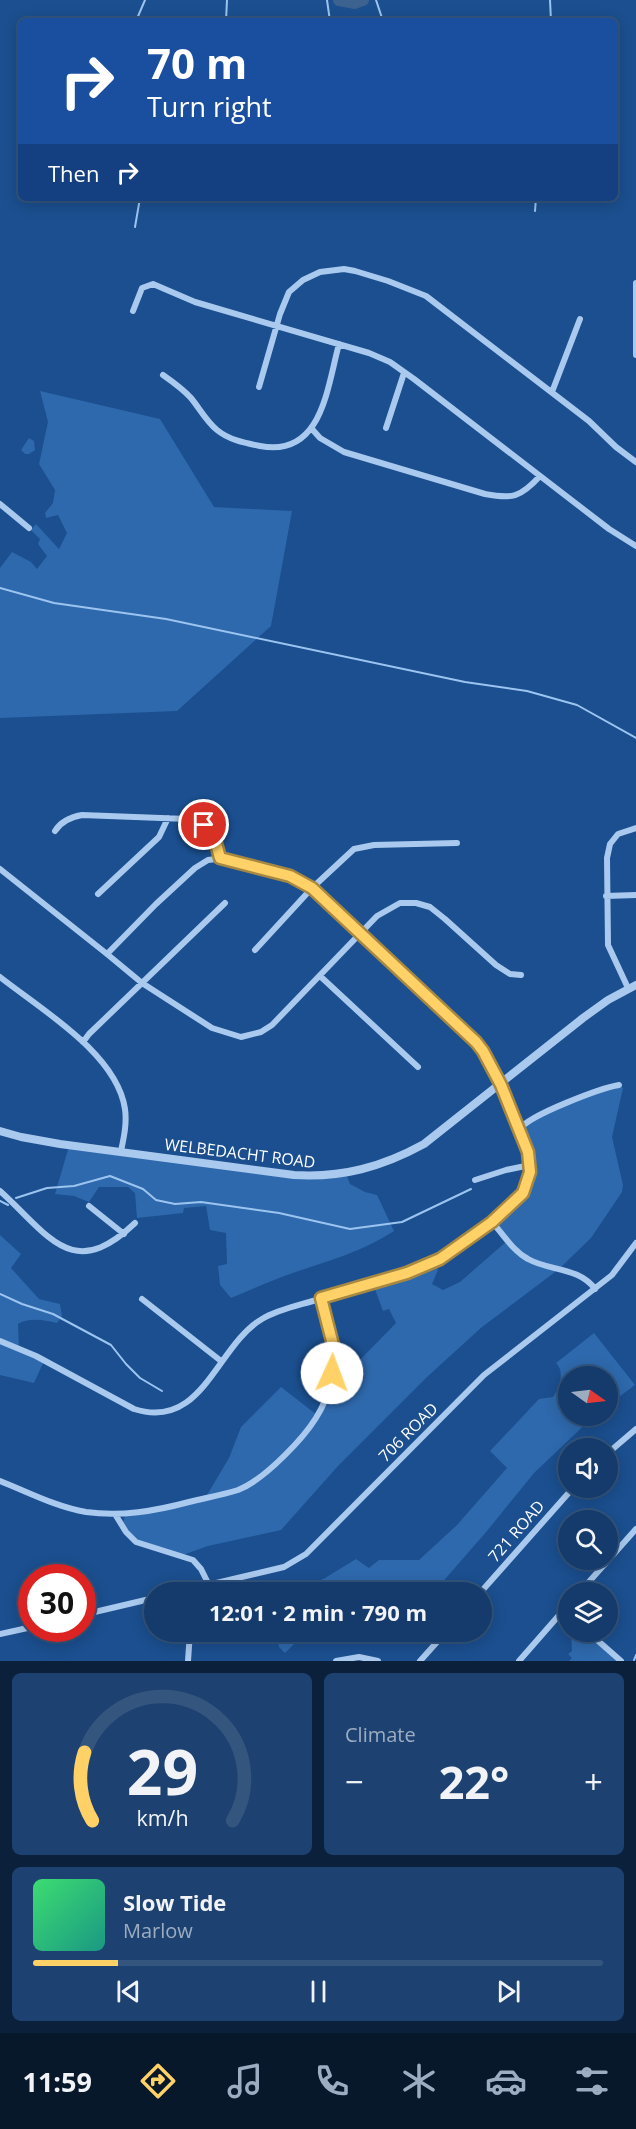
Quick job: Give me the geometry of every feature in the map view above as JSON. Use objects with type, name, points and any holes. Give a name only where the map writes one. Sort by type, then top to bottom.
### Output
[{"type":"street","points":[[260,387],[284,301],[289,292],[303,280],[320,272],[329,270],[355,272],[411,288],[426,296],[590,421],[616,447],[636,462]]},
{"type":"street","points":[[133,311],[142,288],[147,284],[153,284],[195,302],[369,353],[390,362],[540,477],[636,546]]},
{"type":"street","points":[[636,284],[636,355]]},
{"type":"street","points":[[552,392],[580,319]]},
{"type":"street","points":[[163,375],[191,398],[213,427],[230,438],[248,444],[278,447],[294,443],[312,429],[321,409],[339,345]]},
{"type":"street","points":[[386,428],[404,373]]},
{"type":"street","points":[[312,429],[320,438],[344,452],[485,494],[501,497],[516,496],[540,477]]},
{"type":"street","points":[[0,504],[29,528]]},
{"type":"street","points":[[55,831],[67,820],[82,815],[193,820],[204,825],[214,836],[220,858]]},
{"type":"street","points":[[98,894],[156,840],[164,830],[168,818]]},
{"type":"street","points":[[632,987],[608,945],[606,896],[607,858],[610,844],[618,834],[636,828]]},
{"type":"street","points":[[255,950],[312,888],[344,857],[360,847],[457,843]]},
{"type":"street","points":[[0,1341],[45,1361],[123,1404],[148,1412],[182,1406],[192,1400],[206,1384],[243,1333],[261,1319],[286,1309],[423,1267],[451,1252],[492,1222],[523,1193],[528,1179],[530,1165],[528,1152],[520,1129],[501,1085],[476,1042],[312,888],[290,876],[220,858],[208,860],[195,868],[107,954]]},
{"type":"street","points":[[0,869],[142,983],[212,1028],[241,1037],[254,1035],[272,1025],[377,916],[390,907],[405,902],[422,904],[445,919],[496,965],[510,974],[521,975]]},
{"type":"street","points":[[606,896],[636,895]]},
{"type":"street","points":[[83,1042],[225,903]]},
{"type":"street","points":[[320,976],[418,1067]]},
{"type":"street","points":[[0,977],[83,1042],[102,1061],[119,1090],[125,1118],[121,1151]]},
{"type":"street","name":"WELBEDACHT ROAD","points":[[0,1131],[21,1137],[294,1175],[321,1176],[345,1173],[378,1165],[420,1146],[501,1085],[583,1018],[632,987]]},
{"type":"street","points":[[520,1129],[532,1119],[598,1090],[619,1084]]},
{"type":"street","points":[[475,1180],[530,1165]]},
{"type":"street","points":[[0,1191],[32,1223],[52,1239],[73,1251],[94,1251],[108,1245],[135,1223]]},
{"type":"street","points":[[89,1206],[124,1234]]},
{"type":"street","points":[[492,1222],[522,1256],[573,1273],[585,1279],[595,1289]]},
{"type":"street","name":"706 ROAD","points":[[222,1582],[284,1567],[302,1556],[338,1523],[484,1375],[612,1275],[636,1243]]},
{"type":"street","points":[[0,1481],[70,1509],[115,1514],[152,1511],[238,1490],[267,1472],[298,1443],[311,1427],[322,1407],[332,1373],[333,1345],[321,1298]]},
{"type":"street","points":[[141,1299],[221,1361]]},
{"type":"street","points":[[618,1444],[636,1429]]},
{"type":"street","name":"721 ROAD","points":[[490,1582],[564,1498]]},
{"type":"street","points":[[115,1514],[126,1532],[136,1542],[193,1560],[208,1582]]},
{"type":"street","points":[[589,1582],[636,1529]]},
{"type":"street","points":[[96,1612],[144,1600]]},
{"type":"street","points":[[519,1661],[558,1620]]},
{"type":"street","points":[[0,1634],[18,1630]]},
{"type":"street","points":[[188,1661],[189,1642]]},
{"type":"street","points":[[420,1661],[437,1642]]},
{"type":"street","points":[[599,1642],[621,1661]]},
{"type":"street","points":[[336,1661],[359,1657],[378,1661]]},
{"type":"shaded area","points":[[40,391],[160,419],[214,507],[292,511],[271,626],[177,711],[0,718],[0,568],[12,552],[31,562],[37,569],[47,556],[38,544],[40,539],[31,530],[36,524],[59,549],[67,533],[58,515],[46,518],[45,513],[53,503],[55,490],[39,464],[48,422]]},
{"type":"shaded area","points":[[29,438],[34,441],[35,450],[25,454],[21,450]]},
{"type":"shaded area","points":[[618,1085],[623,1088],[612,1137],[623,1185],[622,1192],[591,1238],[559,1269],[482,1327],[427,1377],[338,1466],[281,1530],[208,1546],[183,1555],[141,1545],[122,1526],[125,1516],[204,1500],[229,1458],[241,1427],[281,1387],[317,1415],[332,1369],[342,1370],[353,1367],[396,1323],[389,1309],[383,1311],[373,1284],[434,1262],[438,1270],[432,1284],[443,1290],[460,1282],[507,1241],[492,1222],[519,1199],[531,1164],[520,1129],[532,1119]]},
{"type":"shaded area","points":[[69,1146],[264,1173],[346,1174],[350,1184],[377,1195],[394,1231],[355,1251],[231,1298],[220,1285],[218,1266],[227,1264],[226,1233],[210,1230],[206,1206],[184,1208],[183,1213],[137,1218],[135,1193],[128,1187],[99,1187],[89,1202],[74,1196],[55,1194]]},
{"type":"shaded area","points":[[0,1235],[21,1254],[11,1268],[39,1299],[60,1304],[62,1316],[57,1323],[32,1320],[18,1324],[19,1348],[44,1361],[34,1383],[0,1375]]},
{"type":"shaded area","points":[[594,1333],[635,1385],[618,1398],[618,1366],[558,1366],[556,1363]]},
{"type":"shaded area","points":[[558,1389],[558,1426],[583,1426],[571,1438],[558,1438],[558,1450],[534,1473],[443,1582],[316,1582],[356,1559],[369,1568],[379,1560],[419,1560],[457,1525],[507,1468],[490,1451],[539,1399],[553,1397]]},
{"type":"shaded area","points":[[278,1642],[296,1642],[285,1653],[279,1647]]},
{"type":"shaded area","points":[[572,1642],[599,1642],[621,1661],[569,1661],[572,1658],[568,1654],[572,1651]]},
{"type":"waterway","points":[[137,18],[145,0]]},
{"type":"waterway","points":[[226,18],[227,0]]},
{"type":"waterway","points":[[327,0],[330,18]]},
{"type":"waterway","points":[[339,0],[355,3],[363,0]]},
{"type":"waterway","points":[[376,0],[382,18]]},
{"type":"waterway","points":[[550,0],[551,18]]},
{"type":"waterway","points":[[135,227],[139,201]]},
{"type":"waterway","points":[[535,211],[536,201]]},
{"type":"waterway","points":[[0,588],[54,603],[166,619],[465,682],[527,691],[577,705],[636,738]]},
{"type":"waterway","points":[[16,1198],[47,1188],[74,1186],[110,1176],[143,1189],[156,1200],[175,1204],[201,1202],[279,1213],[350,1229],[402,1222],[471,1189]]},
{"type":"waterway","points":[[0,1201],[8,1205]]},
{"type":"waterway","points":[[0,1294],[53,1314],[111,1345],[140,1378],[162,1391]]},
{"type":"waterway","points":[[634,1660],[636,1655]]},
{"type":"route","points":[[204,825],[214,836],[220,858],[297,878],[312,888],[476,1042],[501,1085],[528,1152],[530,1172],[523,1193],[492,1222],[451,1252],[407,1273],[321,1298],[333,1345],[332,1373]]}]
